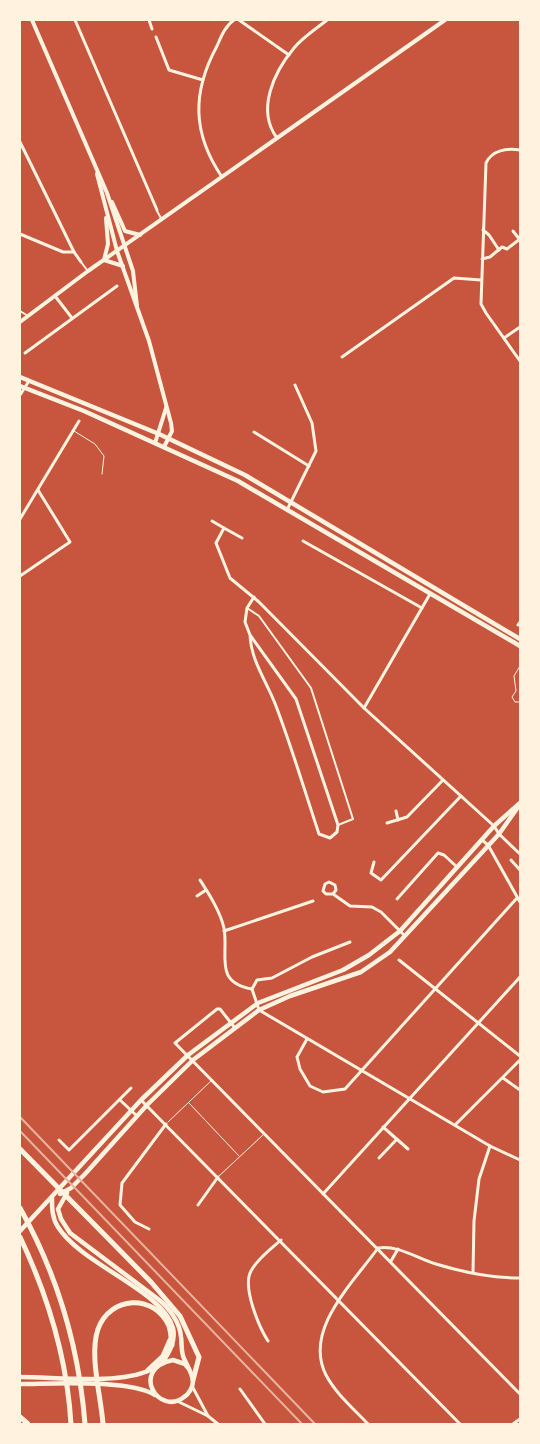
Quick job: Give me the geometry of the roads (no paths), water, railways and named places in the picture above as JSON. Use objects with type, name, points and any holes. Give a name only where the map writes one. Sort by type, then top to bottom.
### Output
[{"type":"highway","points":[[20,1149],[151,1282],[180,1316],[199,1358],[192,1383]]},
{"type":"highway","points":[[20,1208],[50,1271],[68,1326],[79,1371],[85,1424]]},
{"type":"highway","points":[[20,1237],[40,1281],[59,1341],[66,1378],[71,1424]]},
{"type":"highway","points":[[103,1424],[95,1350],[98,1328],[106,1315],[125,1303],[146,1305],[165,1320],[172,1345]]},
{"type":"highway","points":[[147,1371],[163,1356],[171,1336]]},
{"type":"highway","points":[[20,1416],[28,1424]]},
{"type":"main road","points":[[20,377],[88,403],[245,474],[520,639]]},
{"type":"main road","points":[[22,386],[84,411],[238,481],[520,646]]},
{"type":"main road","points":[[84,411],[88,403]]},
{"type":"main road","points":[[20,1231],[141,1100],[188,1055],[258,1003],[343,970],[369,955],[400,931],[494,826],[520,804]]},
{"type":"main road","points":[[20,1384],[114,1386],[142,1390],[168,1402],[177,1401],[185,1397],[192,1383],[189,1369],[182,1353],[179,1328],[164,1305],[75,1238],[63,1223],[58,1210],[61,1200],[147,1105],[194,1060],[235,1028],[259,1010],[290,996],[361,972],[390,952],[499,834],[520,804]]},
{"type":"main road","points":[[52,1198],[71,1188]]},
{"type":"main road","points":[[52,1198],[56,1222],[70,1242],[161,1309],[173,1328],[172,1345],[162,1364]]},
{"type":"main road","points":[[20,1377],[113,1378],[134,1376],[173,1360],[185,1364],[189,1369]]},
{"type":"main road","points":[[156,1368],[152,1373],[151,1385],[160,1398]]},
{"type":"street","points":[[32,20],[125,231],[140,234]]},
{"type":"street","points":[[75,20],[162,220]]},
{"type":"street","points":[[149,20],[169,70],[203,80]]},
{"type":"street","points":[[222,177],[208,156],[201,136],[200,104],[203,80],[214,51],[227,26],[234,20]]},
{"type":"street","points":[[239,20],[289,55]]},
{"type":"street","points":[[277,138],[268,121],[268,98],[289,55],[303,39],[327,20]]},
{"type":"street","points":[[20,322],[88,271],[444,20]]},
{"type":"street","points":[[20,142],[74,252],[88,271]]},
{"type":"street","points":[[520,150],[512,149],[498,152],[486,163],[481,280],[483,309],[520,361]]},
{"type":"street","points":[[94,162],[117,251],[138,306],[160,382],[172,431],[164,447]]},
{"type":"street","points":[[107,193],[133,271],[138,306]]},
{"type":"street","points":[[104,260],[108,244],[105,209]]},
{"type":"street","points":[[483,230],[489,235],[499,250]]},
{"type":"street","points":[[482,259],[499,250],[507,249],[520,240],[513,231]]},
{"type":"street","points":[[20,234],[63,252],[74,252]]},
{"type":"street","points":[[104,260],[123,266]]},
{"type":"street","points":[[342,357],[454,278],[481,280]]},
{"type":"street","points":[[25,353],[117,286]]},
{"type":"street","points":[[56,296],[72,318]]},
{"type":"street","points":[[20,311],[28,316]]},
{"type":"street","points":[[504,338],[520,327]]},
{"type":"street","points":[[20,395],[22,386],[29,380]]},
{"type":"street","points":[[287,511],[316,451],[312,424],[295,385]]},
{"type":"street","points":[[155,443],[166,408]]},
{"type":"street","points":[[20,519],[79,421]]},
{"type":"street","points":[[254,432],[309,466]]},
{"type":"street","points":[[20,576],[70,542],[38,490]]},
{"type":"street","points":[[212,521],[242,538]]},
{"type":"street","points":[[224,528],[216,543],[230,578],[254,597],[364,708],[494,826],[499,834],[520,854]]},
{"type":"street","points":[[303,541],[422,608]]},
{"type":"street","points":[[364,708],[430,594]]},
{"type":"street","points":[[250,635],[251,648],[255,660],[276,705],[319,834],[330,838],[337,832],[338,825],[296,699],[250,635],[245,622],[247,608],[254,597]]},
{"type":"street","points":[[247,608],[259,616],[311,688],[353,819],[338,825]]},
{"type":"street","points":[[387,823],[407,817],[443,780]]},
{"type":"street","points":[[374,862],[371,874],[381,880],[461,796]]},
{"type":"street","points":[[396,811],[398,820]]},
{"type":"street","points":[[307,1039],[297,1057],[300,1069],[310,1086],[323,1092],[335,1092],[345,1088],[519,900],[488,845],[482,840]]},
{"type":"street","points":[[397,899],[438,852],[444,854],[457,867]]},
{"type":"street","points":[[511,860],[520,870]]},
{"type":"street","points":[[200,880],[224,931],[223,958],[226,971],[234,983],[241,988],[252,990]]},
{"type":"street","points":[[333,894],[336,890],[335,885],[329,882],[325,884],[323,888],[324,893],[333,894],[350,906],[372,907],[381,912],[405,936]]},
{"type":"street","points":[[197,896],[206,890]]},
{"type":"street","points":[[224,931],[313,901]]},
{"type":"street","points":[[252,990],[258,980],[272,978],[312,956],[350,942]]},
{"type":"street","points":[[399,960],[520,1056]]},
{"type":"street","points":[[323,1194],[520,977]]},
{"type":"street","points":[[252,990],[259,1010],[490,1146],[520,1160]]},
{"type":"street","points":[[235,1028],[220,1009],[217,1009],[175,1043],[194,1060],[520,1394]]},
{"type":"street","points":[[455,1125],[520,1060]]},
{"type":"street","points":[[502,1078],[520,1090]]},
{"type":"street","points":[[59,1140],[69,1150],[131,1088]]},
{"type":"street","points":[[120,1100],[137,1116]]},
{"type":"street","points":[[141,1100],[281,1240],[460,1424]]},
{"type":"street","points":[[149,1229],[135,1222],[120,1205],[122,1183],[166,1124]]},
{"type":"street","points":[[383,1127],[408,1149]]},
{"type":"street","points":[[379,1158],[397,1139]]},
{"type":"street","points":[[472,1272],[474,1221],[479,1179],[490,1146]]},
{"type":"street","points":[[198,1205],[218,1178]]},
{"type":"street","points":[[268,1341],[256,1322],[249,1276],[254,1266],[281,1240]]},
{"type":"street","points":[[368,1424],[331,1383],[320,1358],[322,1331],[340,1301],[378,1248],[388,1246],[436,1264],[472,1272],[520,1278]]},
{"type":"street","points":[[390,1262],[398,1249]]},
{"type":"street","points":[[192,1383],[208,1416]]},
{"type":"street","points":[[240,1389],[265,1424]]},
{"type":"street","points":[[177,1401],[208,1416],[218,1424]]},
{"type":"street","points":[[513,1424],[520,1419]]},
{"type":"lane","points":[[73,430],[95,444],[104,456],[102,474]]},
{"type":"lane","points":[[520,666],[514,676],[516,691],[513,693],[512,699],[520,702]]},
{"type":"lane","points":[[166,1124],[212,1080]]},
{"type":"lane","points":[[189,1102],[239,1156]]},
{"type":"lane","points":[[218,1178],[264,1133]]},
{"type":"railway","points":[[20,1117],[315,1424]]},
{"type":"railway","points":[[20,1131],[302,1424]]}]
